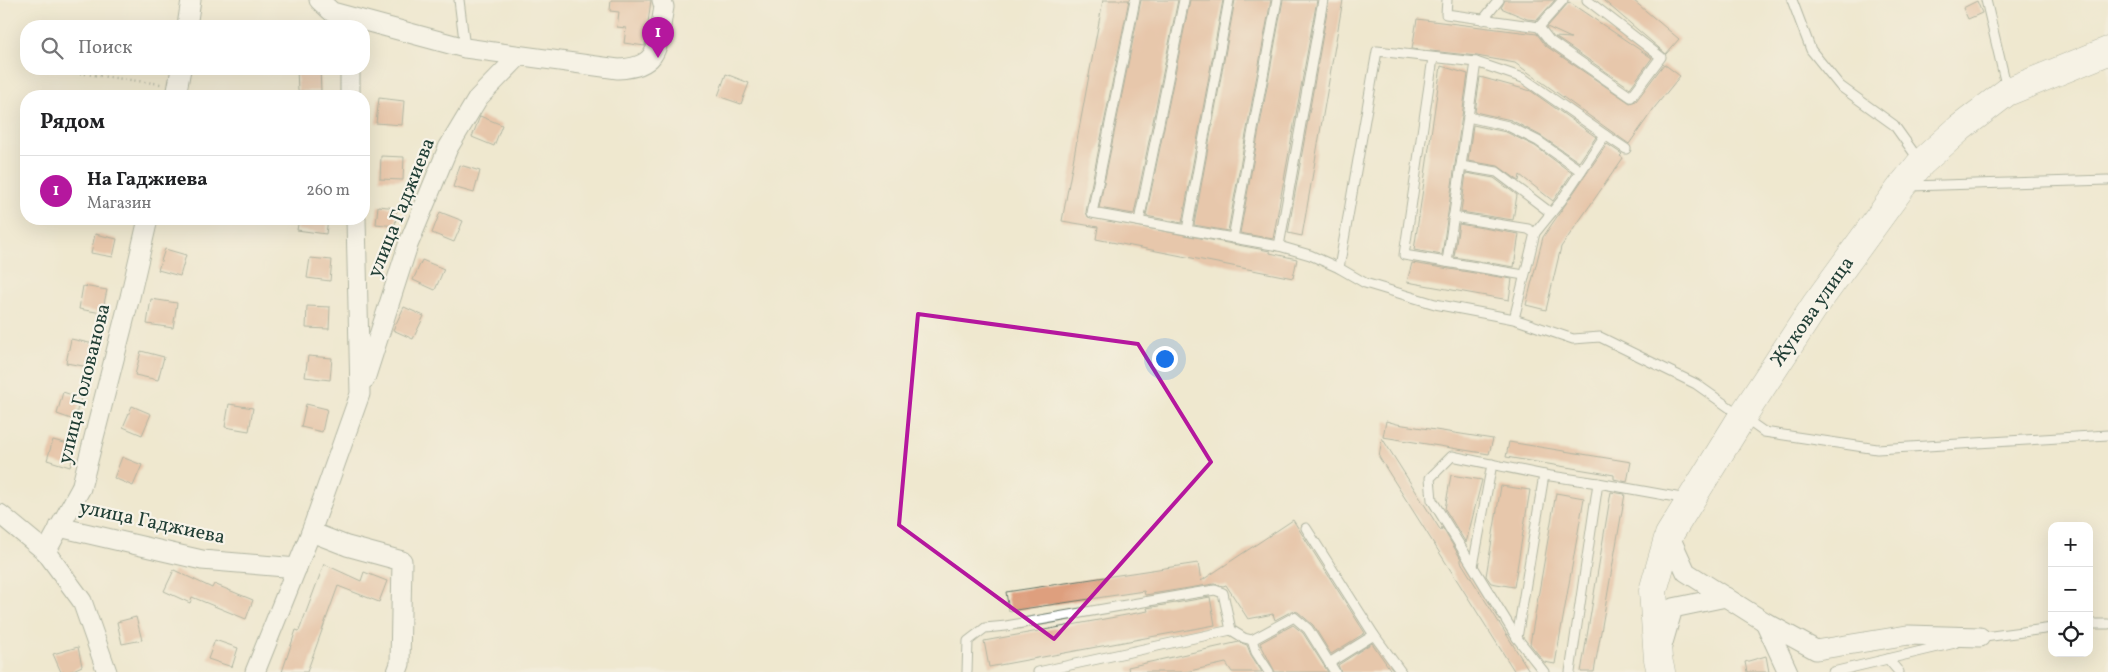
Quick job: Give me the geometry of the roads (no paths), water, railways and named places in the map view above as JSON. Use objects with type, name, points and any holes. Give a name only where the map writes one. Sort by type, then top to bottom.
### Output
[{"type":"main road","name":"Жукова улица","points":[[1660,665],[1653,591],[1669,535],[1742,417],[1816,304],[1902,186],[1921,163],[1960,128],[2007,92],[2108,51]]},
{"type":"street","points":[[188,20],[191,0]]},
{"type":"street","points":[[370,23],[465,48],[618,69],[636,68],[646,63],[655,52],[664,7],[662,0]]},
{"type":"street","points":[[330,13],[357,20]]},
{"type":"street","name":"улица Гаджиева","points":[[255,672],[311,532],[360,394],[408,245],[448,148],[478,98],[519,56]]},
{"type":"street","points":[[350,75],[350,90]]},
{"type":"street","name":"улица Голованова","points":[[46,552],[82,488],[147,225]]},
{"type":"street","name":"улица Гаджиева","points":[[356,225],[360,394]]},
{"type":"street","points":[[0,514],[46,552],[82,601],[108,672]]},
{"type":"street","name":"улица Гаджиева","points":[[59,527],[202,560],[297,568]]},
{"type":"street","points":[[311,532],[347,546],[402,561],[400,664],[397,672]]},
{"type":"street","points":[[1669,535],[1686,572],[1765,622],[1816,650],[1908,635],[1980,637]]},
{"type":"street","points":[[1660,665],[1673,608],[1726,597]]},
{"type":"street","points":[[1765,622],[1788,672]]},
{"type":"lane","points":[[459,0],[465,48]]},
{"type":"lane","points":[[1135,0],[1092,213],[1279,246],[1310,255],[1339,268],[1365,283],[1435,304],[1514,319],[1573,339],[1600,337],[1696,384],[1764,432],[1876,449],[2108,435]]},
{"type":"lane","points":[[1139,221],[1184,0]]},
{"type":"lane","points":[[1187,230],[1229,0]]},
{"type":"lane","points":[[1233,238],[1277,0]]},
{"type":"lane","points":[[1279,246],[1323,0]]},
{"type":"lane","points":[[1447,0],[1446,14],[1539,28],[1550,41],[1631,96],[1661,57],[1587,0]]},
{"type":"lane","points":[[1483,20],[1499,0]]},
{"type":"lane","points":[[1539,28],[1563,0]]},
{"type":"lane","points":[[1792,0],[1811,50],[1840,86],[1894,125],[1921,163]]},
{"type":"lane","points":[[1986,0],[2007,92]]},
{"type":"lane","points":[[1339,268],[1378,51],[1476,62],[1524,78],[1626,149]]},
{"type":"lane","points":[[1433,58],[1404,255],[1524,275]]},
{"type":"lane","points":[[1447,262],[1476,62]]},
{"type":"lane","points":[[1468,117],[1508,126],[1538,141],[1581,171]]},
{"type":"lane","points":[[1514,319],[1534,233],[1551,213],[1605,135]]},
{"type":"lane","points":[[1461,166],[1497,172],[1551,213]]},
{"type":"lane","points":[[1902,186],[2108,180]]},
{"type":"lane","points":[[1453,217],[1528,229],[1534,233]]},
{"type":"lane","points":[[1544,672],[1517,638],[1432,500],[1430,478],[1452,456],[1544,475],[1691,499]]},
{"type":"lane","points":[[1473,566],[1492,464]]},
{"type":"lane","points":[[1517,638],[1544,475]]},
{"type":"lane","points":[[1570,672],[1598,483]]},
{"type":"lane","points":[[1306,528],[1374,635],[1401,672]]},
{"type":"lane","points":[[967,672],[968,641],[985,628],[1195,593],[1214,590],[1223,594],[1231,630]]},
{"type":"lane","points":[[1038,672],[1231,630],[1244,638],[1252,640],[1294,617],[1308,629],[1335,672]]},
{"type":"lane","points":[[2093,624],[2108,624]]},
{"type":"lane","points":[[1833,672],[1980,637],[2048,628]]},
{"type":"lane","points":[[1329,662],[1374,635]]},
{"type":"lane","points":[[1252,640],[1256,652],[1269,672]]},
{"type":"lane","points":[[1888,659],[1899,672]]},
{"type":"place","name":"На Гаджиева","points":[[658,58]]}]
